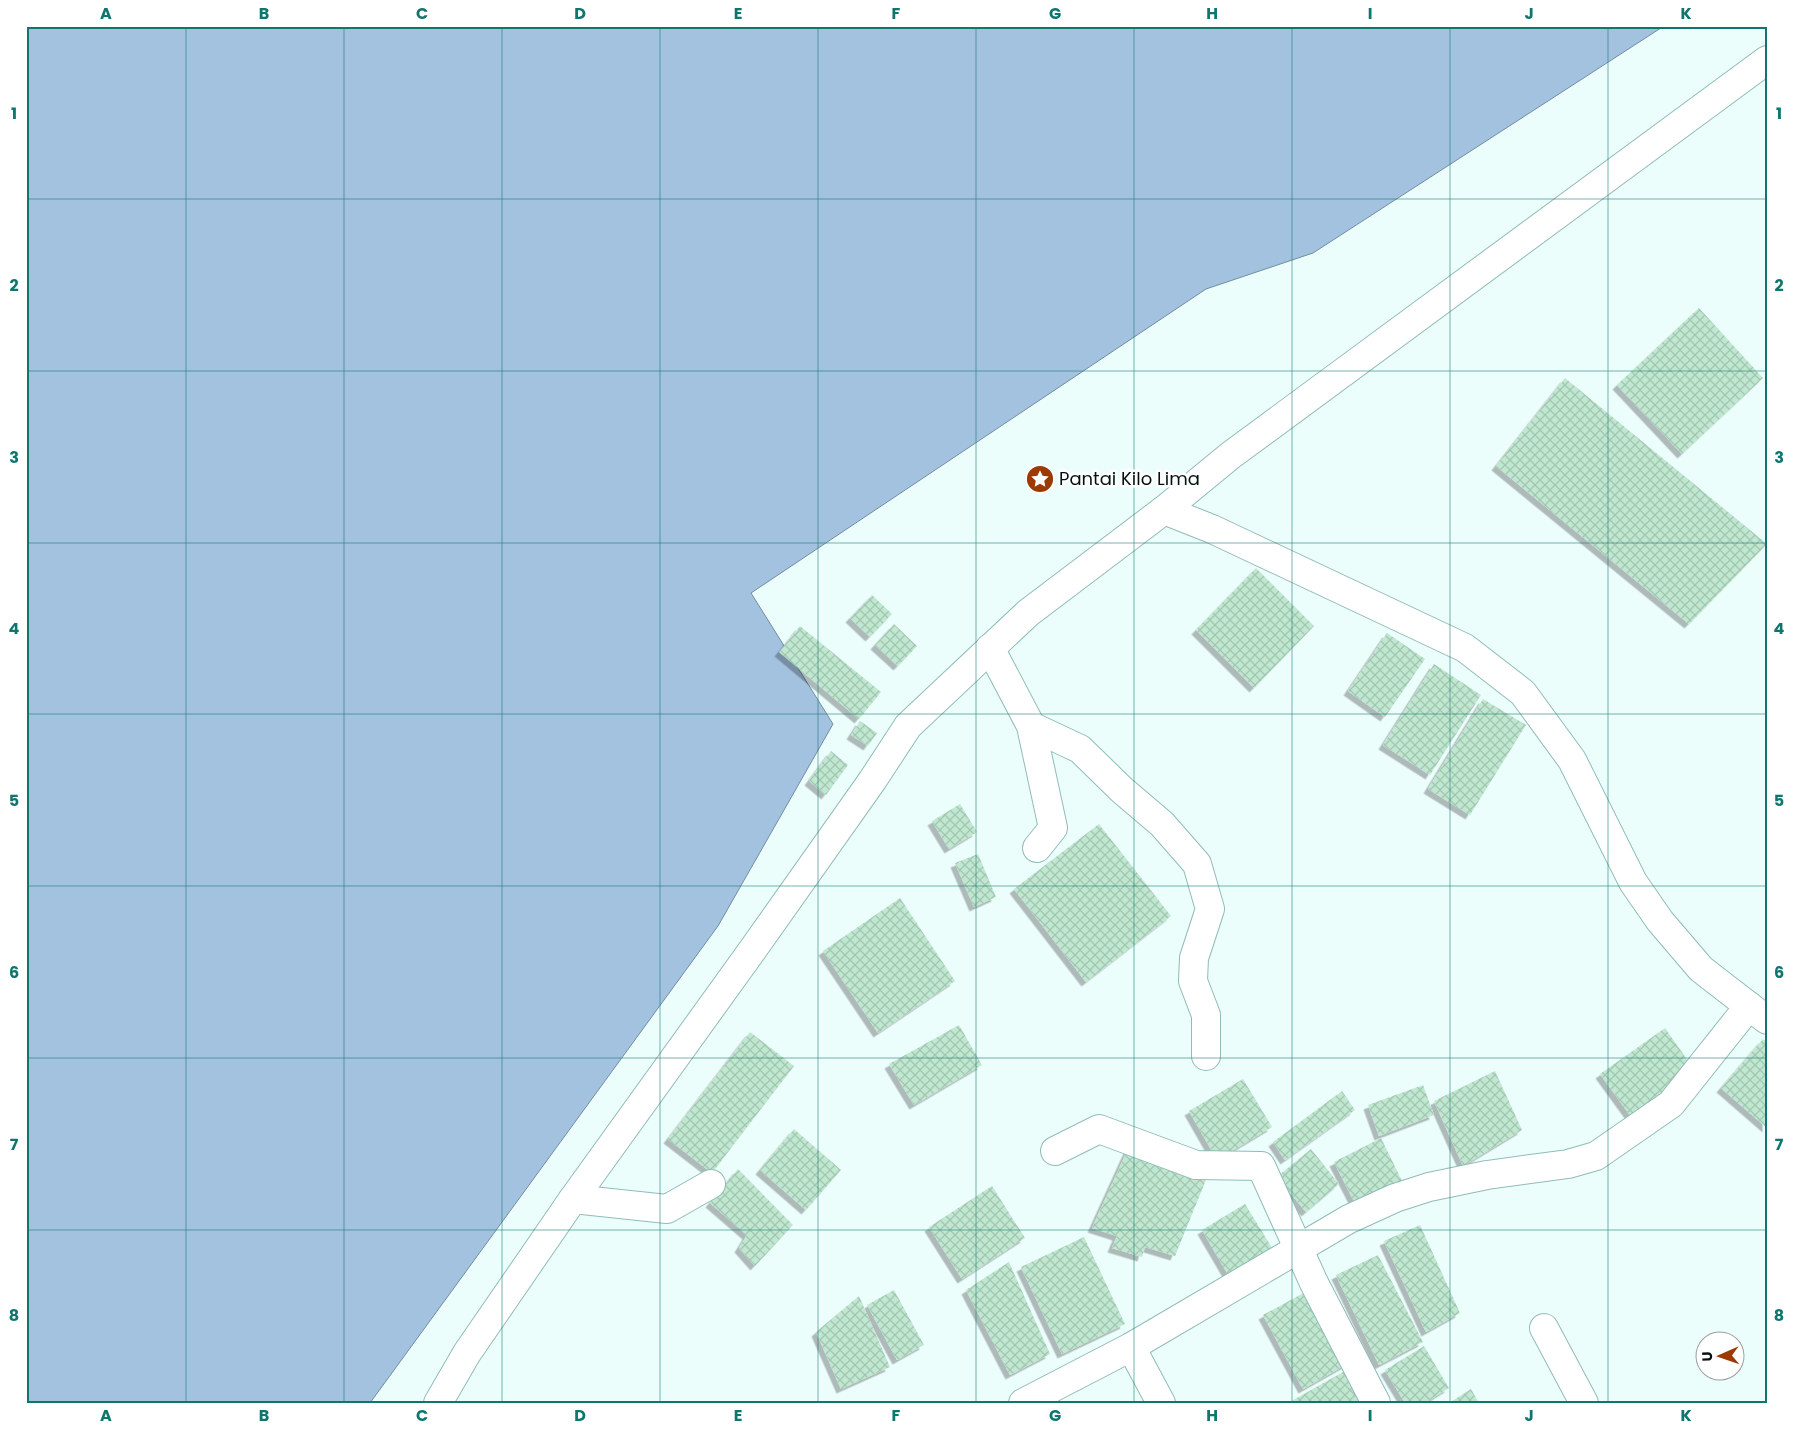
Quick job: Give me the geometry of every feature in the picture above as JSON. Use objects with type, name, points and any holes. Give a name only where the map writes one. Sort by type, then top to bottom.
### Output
[{"type":"main road","points":[[438,1403],[467,1353],[573,1199],[757,944],[872,781],[908,726],[1028,613],[1164,510],[1231,455],[1767,60]]},
{"type":"main road","points":[[1023,1403],[1131,1347],[1300,1250],[1349,1219],[1394,1198],[1429,1187],[1487,1175],[1568,1164],[1596,1156],[1672,1104],[1758,1013],[1701,969],[1660,921],[1633,882],[1572,760],[1523,693],[1466,648],[1212,529],[1164,510]]},
{"type":"main road","points":[[990,648],[1031,726],[1052,828],[1037,848]]},
{"type":"main road","points":[[1031,726],[1080,748],[1122,790],[1162,824],[1197,864],[1210,909],[1194,958],[1193,981],[1206,1015],[1206,1056]]},
{"type":"main road","points":[[1055,1151],[1099,1129],[1196,1165],[1261,1166],[1314,1283],[1376,1403]]},
{"type":"main road","points":[[573,1199],[667,1209],[711,1184]]},
{"type":"main road","points":[[1544,1328],[1584,1403]]},
{"type":"main road","points":[[1131,1347],[1161,1403]]},
{"type":"water","points":[[26,26],[1664,26],[1313,253],[1206,289],[751,593],[833,724],[718,926],[370,1403],[26,1403]]},
{"type":"building","points":[[1699,308],[1763,378],[1682,454],[1617,385]]},
{"type":"building","points":[[1565,378],[1767,544],[1689,624],[1496,466]]},
{"type":"building","points":[[1256,568],[1314,626],[1254,688],[1196,630]]},
{"type":"building","points":[[872,595],[892,614],[870,637],[850,618]]},
{"type":"building","points":[[894,624],[917,646],[898,666],[875,645]]},
{"type":"building","points":[[800,626],[881,692],[859,719],[779,652]]},
{"type":"building","points":[[1387,633],[1425,659],[1385,717],[1348,691]]},
{"type":"building","points":[[1434,664],[1481,695],[1430,775],[1383,745]]},
{"type":"building","points":[[1483,699],[1526,725],[1470,815],[1428,789]]},
{"type":"building","points":[[860,721],[877,733],[868,746],[851,735]]},
{"type":"building","points":[[831,751],[848,765],[826,795],[809,781]]},
{"type":"building","points":[[960,804],[977,832],[949,849],[932,821]]},
{"type":"building","points":[[1099,824],[1171,916],[1086,982],[1014,889]]},
{"type":"building","points":[[978,854],[996,897],[974,907],[955,863]]},
{"type":"building","points":[[900,898],[955,981],[878,1033],[823,951]]},
{"type":"building","points":[[959,1025],[982,1065],[914,1105],[889,1064]]},
{"type":"building","points":[[1665,1028],[1696,1072],[1632,1118],[1600,1074]]},
{"type":"building","points":[[750,1032],[794,1066],[712,1173],[668,1139]]},
{"type":"building","points":[[1763,1039],[1767,1042],[1767,1128],[1721,1088]]},
{"type":"building","points":[[1495,1071],[1522,1130],[1463,1166],[1434,1101]]},
{"type":"building","points":[[1243,1079],[1272,1127],[1217,1160],[1189,1111]]},
{"type":"building","points":[[1423,1085],[1434,1115],[1379,1136],[1368,1105]]},
{"type":"building","points":[[1342,1091],[1355,1110],[1285,1160],[1273,1142]]},
{"type":"building","points":[[794,1129],[841,1170],[806,1210],[760,1170]]},
{"type":"building","points":[[1381,1138],[1404,1185],[1358,1209],[1334,1162]]},
{"type":"building","points":[[1128,1149],[1208,1175],[1175,1256],[1145,1247],[1142,1257],[1112,1248],[1117,1236],[1092,1228]]},
{"type":"building","points":[[1311,1149],[1339,1184],[1306,1212],[1277,1177]]},
{"type":"building","points":[[738,1169],[793,1225],[755,1266],[739,1248],[747,1235],[710,1203]]},
{"type":"building","points":[[992,1186],[1025,1238],[962,1279],[929,1227]]},
{"type":"building","points":[[1245,1204],[1274,1251],[1230,1278],[1202,1230]]},
{"type":"building","points":[[1420,1225],[1460,1313],[1426,1332],[1384,1241]]},
{"type":"building","points":[[1084,1237],[1125,1324],[1062,1354],[1021,1267]]},
{"type":"building","points":[[1378,1255],[1423,1342],[1379,1365],[1336,1275]]},
{"type":"building","points":[[1009,1262],[1050,1354],[1010,1375],[966,1290]]},
{"type":"building","points":[[894,1290],[924,1345],[897,1360],[867,1305]]},
{"type":"building","points":[[1309,1290],[1349,1363],[1303,1389],[1263,1315]]},
{"type":"building","points":[[859,1296],[890,1367],[841,1389],[816,1332]]},
{"type":"building","points":[[1424,1346],[1449,1388],[1425,1403],[1405,1403],[1385,1370]]},
{"type":"building","points":[[1350,1368],[1369,1403],[1288,1403]]},
{"type":"building","points":[[1471,1389],[1479,1403],[1449,1403]]},
{"type":"place","name":"Pantai Kilo Lima","points":[[1040,479]]}]
